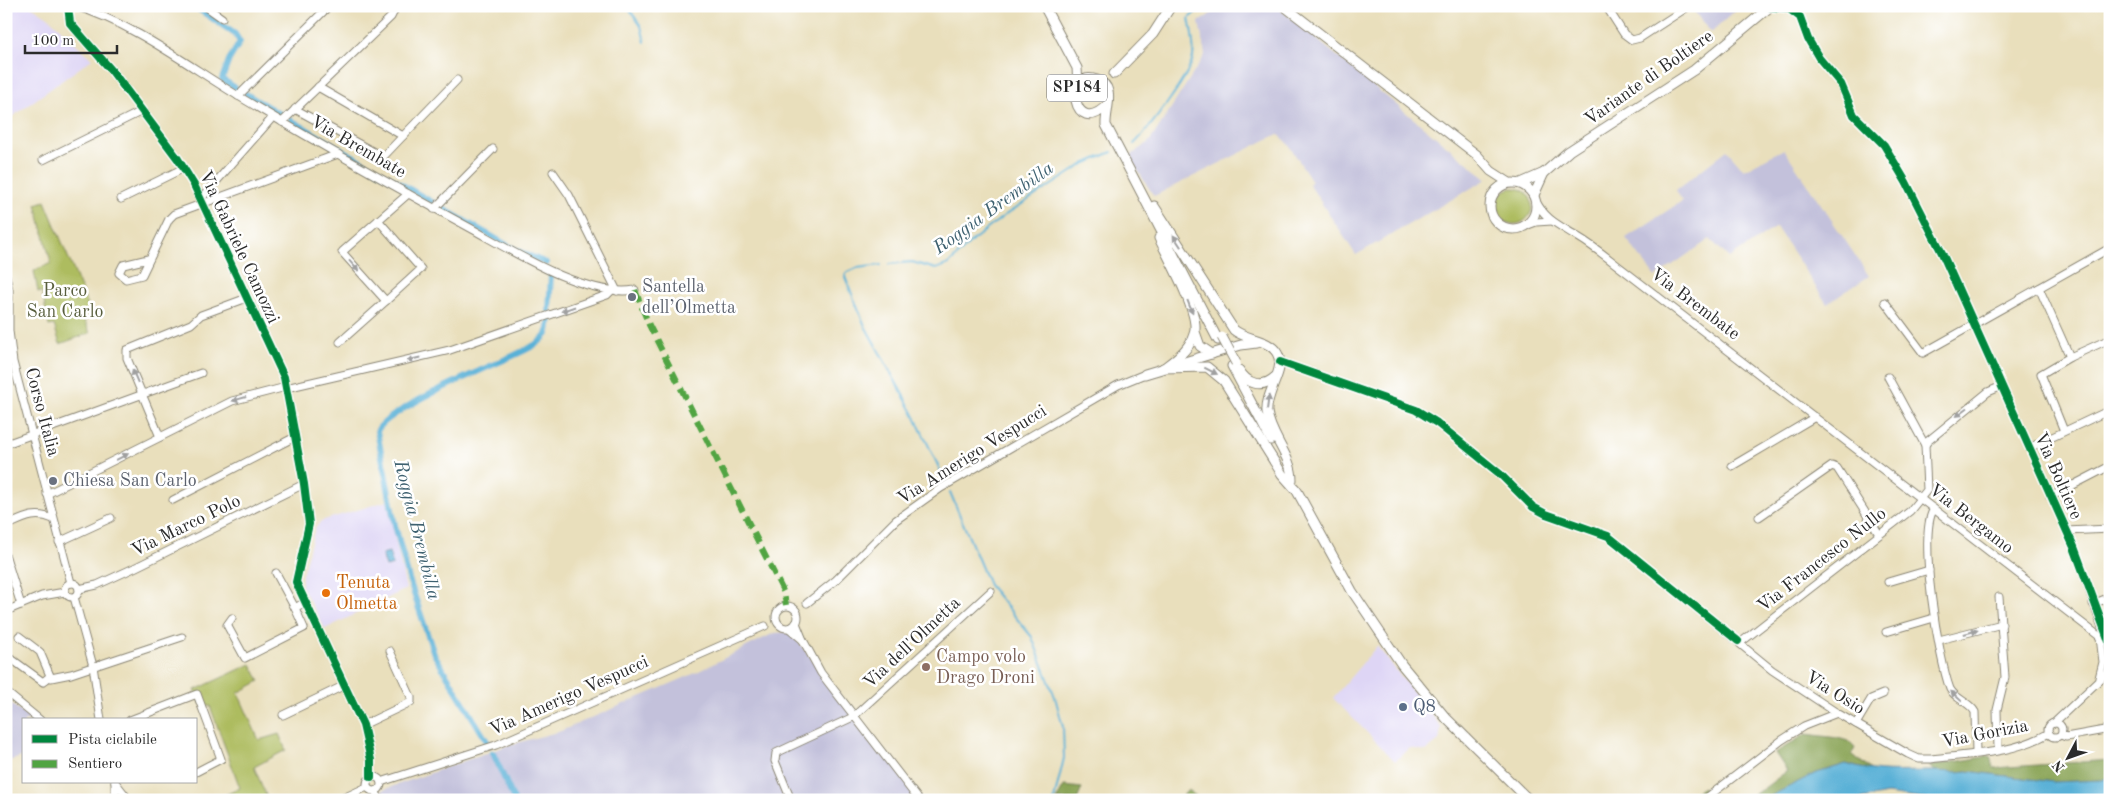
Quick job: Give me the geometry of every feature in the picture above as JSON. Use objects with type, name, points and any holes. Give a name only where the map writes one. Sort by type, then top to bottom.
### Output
[{"type":"main road","name":"SP184","points":[[1044,6],[1077,68],[1078,85],[1074,94],[1075,104],[1082,112],[1091,115],[1106,125],[1234,364],[1292,480],[1352,590],[1402,665],[1440,711],[1529,800]]},
{"type":"main road","points":[[1108,90],[1114,74],[1153,34],[1170,6]]},
{"type":"main road","points":[[1284,6],[1477,155],[1492,172],[1508,182],[1520,183],[1529,188],[1535,198],[1533,218],[1520,228],[1510,229],[1501,226],[1494,220],[1490,211],[1490,201],[1494,191],[1492,172]]},
{"type":"main road","name":"Variante di Boltiere","points":[[1520,183],[1544,173],[1569,151],[1694,70],[1771,7]]},
{"type":"main road","name":"SP184","points":[[1077,68],[1096,79],[1108,90],[1106,125]]},
{"type":"main road","points":[[1096,79],[1114,74]]},
{"type":"main road","name":"SP184","points":[[1078,85],[1085,80],[1096,79]]},
{"type":"main road","name":"SP184","points":[[1091,115],[1100,112],[1107,106]]},
{"type":"main road","name":"Variante di Boltiere","points":[[1535,198],[1544,173]]},
{"type":"main road","points":[[1136,182],[1192,312],[1196,341],[1212,354]]},
{"type":"main road","points":[[1136,182],[1159,213],[1234,330],[1240,335],[1274,348],[1280,362],[1269,395],[1267,413],[1272,431],[1292,472],[1292,480]]},
{"type":"main road","points":[[1494,191],[1508,182]]},
{"type":"main road","points":[[1164,368],[1184,351],[1195,329]]},
{"type":"main road","points":[[1146,374],[1241,345],[1261,343]]},
{"type":"main road","points":[[1234,364],[1242,375],[1254,383],[1265,384],[1277,375]]},
{"type":"main road","points":[[1164,368],[1200,366],[1213,369],[1282,474],[1298,491]]},
{"type":"street","name":"Via Gabriele Camozzi","points":[[68,6],[70,23],[94,49],[184,168],[202,201],[284,377],[304,484],[309,532],[296,572],[296,582],[363,725],[371,760],[372,777]]},
{"type":"street","name":"Via Brembate","points":[[74,6],[113,20],[273,117],[408,194],[552,271],[570,279],[614,290],[635,290]]},
{"type":"street","points":[[205,6],[222,18]]},
{"type":"street","points":[[238,96],[329,6]]},
{"type":"street","points":[[1606,6],[1624,34],[1628,38],[1636,40],[1686,8]]},
{"type":"street","name":"Via Boltiere","points":[[1771,7],[1788,8],[1800,17],[1808,39],[1819,58],[1841,84],[1854,116],[1884,145],[1906,182],[1942,253],[2066,531],[2108,644]]},
{"type":"street","points":[[282,122],[393,8]]},
{"type":"street","points":[[295,109],[383,157],[457,80]]},
{"type":"street","points":[[318,86],[403,136]]},
{"type":"street","points":[[43,160],[142,111]]},
{"type":"street","points":[[202,201],[273,117]]},
{"type":"street","points":[[434,208],[493,149]]},
{"type":"street","points":[[148,259],[171,216],[202,201],[338,154]]},
{"type":"street","points":[[121,199],[184,168]]},
{"type":"street","points":[[47,494],[232,401],[450,350],[608,295],[614,290],[569,196],[553,172]]},
{"type":"street","points":[[386,301],[342,252],[408,194]]},
{"type":"street","name":"Via Brembate","points":[[1535,198],[1541,211],[1552,221],[1579,237],[1626,272],[1815,417]]},
{"type":"street","points":[[340,342],[421,269],[378,220]]},
{"type":"street","points":[[1520,228],[1536,222],[1552,221]]},
{"type":"street","points":[[1886,302],[1921,353],[1926,352],[2110,248]]},
{"type":"street","name":"Corso Italia","points":[[6,276],[9,290],[7,332],[13,362],[71,583]]},
{"type":"street","points":[[2039,288],[2070,357]]},
{"type":"street","points":[[160,438],[127,358],[127,350],[130,346],[191,324],[201,316],[247,298]]},
{"type":"street","points":[[2064,431],[2041,374],[2070,357],[2110,339]]},
{"type":"street","name":"Via Osio","points":[[1280,362],[1416,410],[1437,423],[1500,474],[1533,507],[1546,514],[1608,536],[1785,679],[1837,713],[1908,754],[1924,759]]},
{"type":"street","points":[[6,444],[201,373]]},
{"type":"street","name":"Via Amerigo Vespucci","points":[[381,782],[496,745],[776,621],[777,611],[782,606],[796,611],[836,580],[896,520],[941,488],[1118,385],[1146,374]]},
{"type":"street","points":[[1888,377],[1925,445],[1927,490],[1921,499]]},
{"type":"street","points":[[1925,445],[1950,421],[1988,392],[2002,386]]},
{"type":"street","points":[[2029,448],[2110,410]]},
{"type":"street","points":[[1732,466],[1815,417]]},
{"type":"street","name":"Via Bergamo","points":[[1815,417],[2108,644]]},
{"type":"street","points":[[173,500],[295,437]]},
{"type":"street","points":[[1759,517],[1832,466],[1837,468],[1879,534]]},
{"type":"street","points":[[2050,497],[2110,466]]},
{"type":"street","name":"Via Marco Polo","points":[[79,589],[97,585],[134,568],[304,484]]},
{"type":"street","name":"Via Francesco Nullo","points":[[1739,642],[1910,511],[1921,499]]},
{"type":"street","points":[[1934,509],[1929,517],[1929,570],[1934,618],[1950,690],[1954,696],[1972,707],[1974,712],[1976,753]]},
{"type":"street","points":[[6,526],[32,515],[40,514],[53,519]]},
{"type":"street","points":[[59,542],[111,518]]},
{"type":"street","points":[[2066,531],[2110,529]]},
{"type":"street","points":[[6,557],[21,605]]},
{"type":"street","points":[[1888,582],[1929,570]]},
{"type":"street","points":[[232,618],[227,625],[245,658],[304,628],[276,573]]},
{"type":"street","points":[[65,592],[66,587],[71,583],[76,584],[79,589],[74,597]]},
{"type":"street","name":"Via dell'Olmetta","points":[[792,800],[774,761],[776,753],[853,717],[991,591]]},
{"type":"street","points":[[65,592],[68,596],[74,597]]},
{"type":"street","points":[[6,612],[42,596],[65,592]]},
{"type":"street","points":[[74,597],[93,666],[101,718]]},
{"type":"street","points":[[1998,750],[1997,710],[2005,677],[1999,597]]},
{"type":"street","points":[[2093,604],[2110,597]]},
{"type":"street","points":[[295,608],[305,602]]},
{"type":"street","points":[[796,611],[796,623],[821,673],[853,717],[918,798],[908,800]]},
{"type":"street","points":[[1886,632],[1934,618]]},
{"type":"street","points":[[2087,627],[2095,627],[2098,618]]},
{"type":"street","points":[[776,621],[789,628],[803,640]]},
{"type":"street","points":[[789,628],[796,623]]},
{"type":"street","points":[[1940,640],[2002,624]]},
{"type":"street","points":[[19,636],[40,652],[48,677]]},
{"type":"street","points":[[6,655],[43,682],[48,677],[71,674],[182,637]]},
{"type":"street","points":[[2096,683],[2103,662],[2100,637]]},
{"type":"street","points":[[363,725],[411,702],[411,697],[390,651]]},
{"type":"street","name":"Via Gorizia","points":[[2054,723],[2110,670]]},
{"type":"street","points":[[283,715],[345,685]]},
{"type":"street","points":[[6,692],[38,718]]},
{"type":"street","points":[[135,718],[196,694],[221,759],[198,771]]},
{"type":"street","points":[[1856,724],[1870,699],[1883,694]]},
{"type":"street","points":[[149,712],[152,718]]},
{"type":"street","points":[[1705,799],[1782,740],[1804,726],[1837,713]]},
{"type":"street","points":[[2061,735],[2062,728],[2054,723],[2049,727],[2049,733],[2054,737],[2061,735],[2066,737],[2110,729]]},
{"type":"street","name":"Via Gorizia","points":[[1924,759],[2031,744],[2049,733]]},
{"type":"street","points":[[367,787],[368,780],[372,777],[378,778],[381,786],[376,791]]},
{"type":"street","points":[[115,784],[115,800]]},
{"type":"street","points":[[117,784],[129,800]]},
{"type":"street","points":[[339,800],[367,787],[376,791],[380,800]]},
{"type":"shaded area","points":[[6,6],[31,6],[48,17],[92,59],[6,121]]},
{"type":"shaded area","points":[[1222,6],[1276,6],[1487,179],[1356,255],[1309,184],[1312,181],[1286,141],[1278,134],[1154,196],[1129,157],[1150,141],[1205,55],[1199,22]]},
{"type":"shaded area","points":[[1690,6],[1740,6],[1711,33]]},
{"type":"shaded area","points":[[1784,149],[1869,276],[1827,304],[1776,227],[1729,258],[1710,239],[1655,277],[1626,238],[1682,201],[1676,190],[1727,150],[1744,170]]},
{"type":"shaded area","points":[[387,501],[406,589],[325,629],[302,587],[302,575],[315,529],[321,521]]},
{"type":"shaded area","points":[[787,632],[797,640],[922,800],[385,800],[380,791],[509,745],[561,731],[691,675],[774,633]]},
{"type":"shaded area","points":[[1377,646],[1441,727],[1439,741],[1426,751],[1410,748],[1395,761],[1333,698]]},
{"type":"shaded area","points":[[6,700],[29,718],[22,718],[22,757],[6,762]]},
{"type":"green space","points":[[1514,188],[1521,189],[1527,193],[1531,199],[1531,213],[1527,219],[1521,223],[1514,224],[1507,223],[1501,219],[1497,213],[1496,206],[1497,199],[1501,193],[1507,189]]},
{"type":"green space","name":"Parco San Carlo","points":[[45,201],[90,310],[82,314],[90,333],[60,344],[54,325],[49,326],[42,292],[38,292],[34,271],[51,263],[36,204]]},
{"type":"green space","points":[[251,664],[260,681],[238,693],[259,740],[279,734],[286,750],[254,767],[268,800],[215,800],[240,788],[210,706],[202,706],[195,690]]},
{"type":"green space","points":[[1806,734],[1848,741],[1855,748],[1852,754],[1872,771],[1846,764],[1814,774],[1763,800],[1742,800],[1763,789],[1787,771],[1775,753]]},
{"type":"green space","points":[[1990,756],[1994,768],[2110,760],[2110,777],[2102,780],[2054,782],[1967,771],[1946,773],[1934,771],[1929,766]]},
{"type":"green space","points":[[1064,786],[1082,788],[1077,800],[1056,800]]},
{"type":"green space","points":[[1703,787],[1713,800],[1682,800]]},
{"type":"green space","points":[[1188,790],[1201,800],[1179,800]]},
{"type":"water","points":[[389,552],[393,565],[386,567],[382,554]]},
{"type":"water","points":[[1846,764],[1878,771],[1967,771],[2054,782],[2102,780],[2110,777],[2110,800],[1931,800],[1887,794],[1857,800],[1763,800],[1814,774]]},
{"type":"waterway","name":"Roggia Brembilla","points":[[194,6],[235,34],[240,42],[229,60],[222,79],[237,89]]},
{"type":"waterway","points":[[627,6],[641,26],[645,42]]},
{"type":"waterway","name":"Roggia Brembilla","points":[[1134,144],[1168,102],[1185,76],[1193,57],[1194,48],[1189,18],[1203,6]]},
{"type":"waterway","name":"Roggia Brembilla","points":[[246,94],[282,115]]},
{"type":"waterway","name":"Roggia Brembilla","points":[[291,120],[432,202]]},
{"type":"waterway","name":"Roggia Brembilla","points":[[889,264],[912,262],[936,269],[949,264],[973,240],[1005,215],[1084,164],[1112,152]]},
{"type":"waterway","name":"Roggia Brembilla","points":[[442,208],[516,250],[546,263]]},
{"type":"waterway","name":"Roggia Brembilla","points":[[881,265],[857,268],[846,273],[845,277],[865,326],[913,413],[942,474]]},
{"type":"waterway","name":"Roggia Brembilla","points":[[549,310],[551,274]]},
{"type":"waterway","name":"Roggia Brembilla","points":[[488,743],[434,654],[409,579],[395,525],[377,431],[385,422],[416,401],[534,345],[547,334],[550,319]]},
{"type":"waterway","name":"Roggia Brembilla","points":[[950,492],[989,585],[1032,637],[1055,697],[1063,727],[1064,758],[1054,800]]},
{"type":"waterway","name":"Roggia Brembilla","points":[[493,753],[514,800]]},
{"type":"marked path","points":[[635,290],[649,325],[784,593],[786,605]]},
{"type":"cycle path","points":[[68,6],[70,23],[112,71],[178,159],[194,185],[284,377],[304,484],[309,524],[296,582],[363,725],[371,760],[371,777]]},
{"type":"cycle path","points":[[1771,7],[1788,8],[1800,17],[1808,39],[1819,58],[1841,84],[1854,115],[1884,145],[1906,182],[1942,253],[2074,547],[2110,644]]},
{"type":"cycle path","points":[[1280,362],[1416,410],[1437,423],[1500,474],[1533,507],[1546,514],[1608,536],[1738,641]]},
{"type":"place","name":"Santella dell’Olmetta","points":[[632,297]]},
{"type":"place","name":"Chiesa San Carlo","points":[[53,481]]},
{"type":"place","name":"Tenuta Olmetta","points":[[326,593]]},
{"type":"place","name":"Campo volo Drago Droni","points":[[926,667]]},
{"type":"place","name":"Q8","points":[[1403,707]]}]
